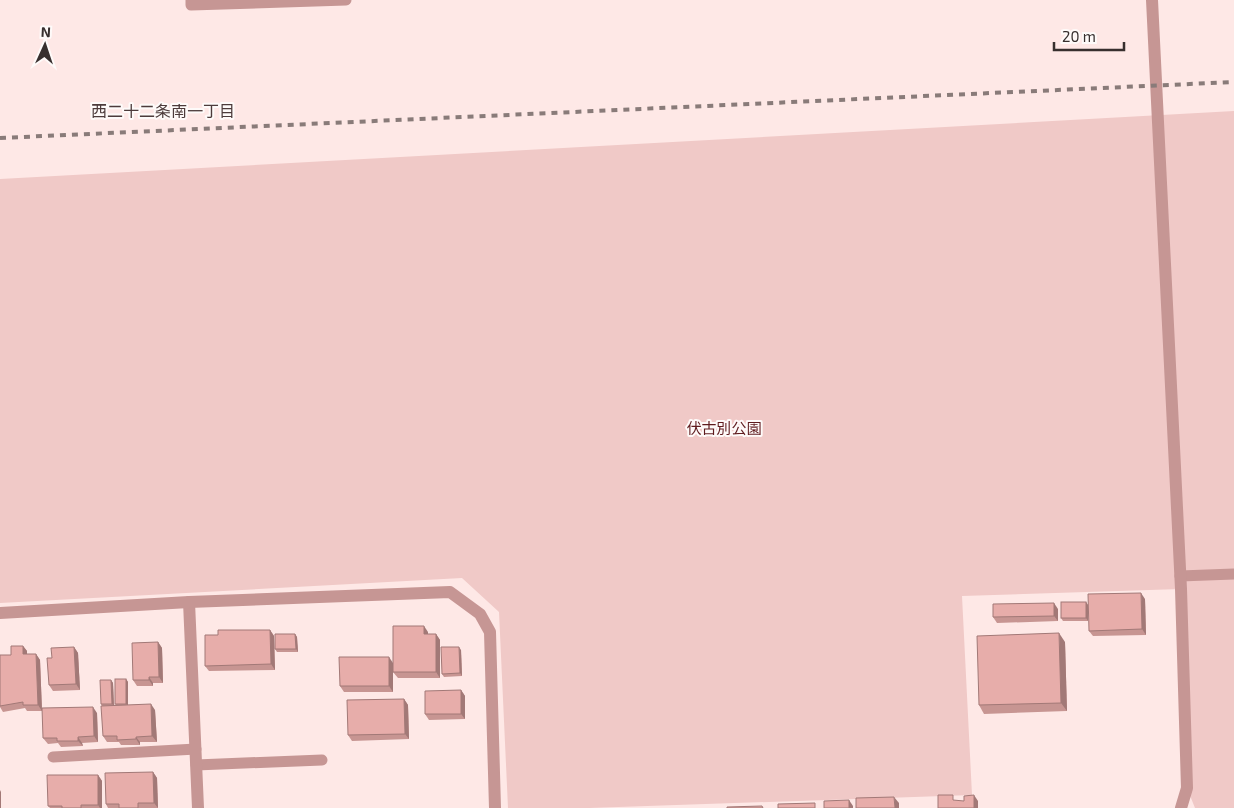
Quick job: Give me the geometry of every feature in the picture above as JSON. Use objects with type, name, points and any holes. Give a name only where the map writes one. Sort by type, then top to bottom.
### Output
[{"type":"street","points":[[1152,0],[1180,576],[1187,788],[1181,808]]},
{"type":"street","points":[[0,613],[189,602],[450,592],[480,614],[490,632],[495,808]]},
{"type":"street","points":[[189,602],[198,808]]},
{"type":"lane","points":[[191,0],[191,5],[346,0]]},
{"type":"lane","points":[[1180,576],[1234,574]]},
{"type":"lane","points":[[53,757],[196,749]]},
{"type":"lane","points":[[196,765],[322,760]]},
{"type":"green space","name":"伏古別公園","points":[[1234,111],[1234,808],[1195,808],[1187,788],[1181,589],[962,596],[972,795],[589,808],[508,808],[499,612],[462,578],[0,603],[0,179]]},
{"type":"building","points":[[1141,593],[1142,629],[1089,631],[1088,594]]},
{"type":"building","points":[[1061,602],[1086,602],[1086,618],[1061,618]]},
{"type":"building","points":[[1054,603],[1054,616],[993,617],[993,604]]},
{"type":"building","points":[[393,626],[424,626],[424,634],[436,634],[436,672],[393,672]]},
{"type":"building","points":[[218,630],[270,630],[271,664],[205,666],[205,635],[218,635]]},
{"type":"building","points":[[1059,633],[1061,703],[979,705],[977,636]]},
{"type":"building","points":[[275,634],[295,634],[296,649],[275,649]]},
{"type":"building","points":[[158,642],[159,677],[149,677],[149,680],[133,680],[132,643]]},
{"type":"building","points":[[11,646],[23,646],[23,654],[36,654],[38,705],[23,705],[23,702],[0,706],[0,655],[11,655]]},
{"type":"building","points":[[74,647],[76,684],[49,685],[47,658],[52,658],[51,648]]},
{"type":"building","points":[[441,647],[459,647],[460,673],[442,674]]},
{"type":"building","points":[[339,657],[389,657],[389,686],[340,686]]},
{"type":"building","points":[[115,679],[126,679],[126,704],[115,704]]},
{"type":"building","points":[[100,680],[111,680],[112,704],[101,704]]},
{"type":"building","points":[[461,690],[461,714],[425,714],[425,691]]},
{"type":"building","points":[[404,699],[405,734],[348,735],[347,700]]},
{"type":"building","points":[[151,704],[152,736],[117,740],[117,736],[103,736],[101,706]]},
{"type":"building","points":[[93,707],[94,736],[78,737],[78,741],[57,741],[57,738],[43,738],[42,708]]},
{"type":"building","points":[[153,772],[154,803],[138,803],[138,808],[119,808],[119,804],[106,804],[105,773]]},
{"type":"building","points":[[47,775],[98,775],[98,805],[81,805],[81,808],[48,806]]},
{"type":"building","points":[[938,795],[953,795],[953,800],[964,801],[964,796],[974,795],[974,808],[938,808]]},
{"type":"building","points":[[894,797],[895,808],[856,808],[856,798]]},
{"type":"building","points":[[849,800],[849,808],[824,808],[824,801]]},
{"type":"building","points":[[815,803],[815,808],[778,808],[778,804]]},
{"type":"building","points":[[762,806],[763,808],[727,808],[727,807]]},
{"type":"railway","points":[[0,138],[1234,82]]},
{"type":"district","name":"西二十二条南一丁目","points":[[163,111]]}]
